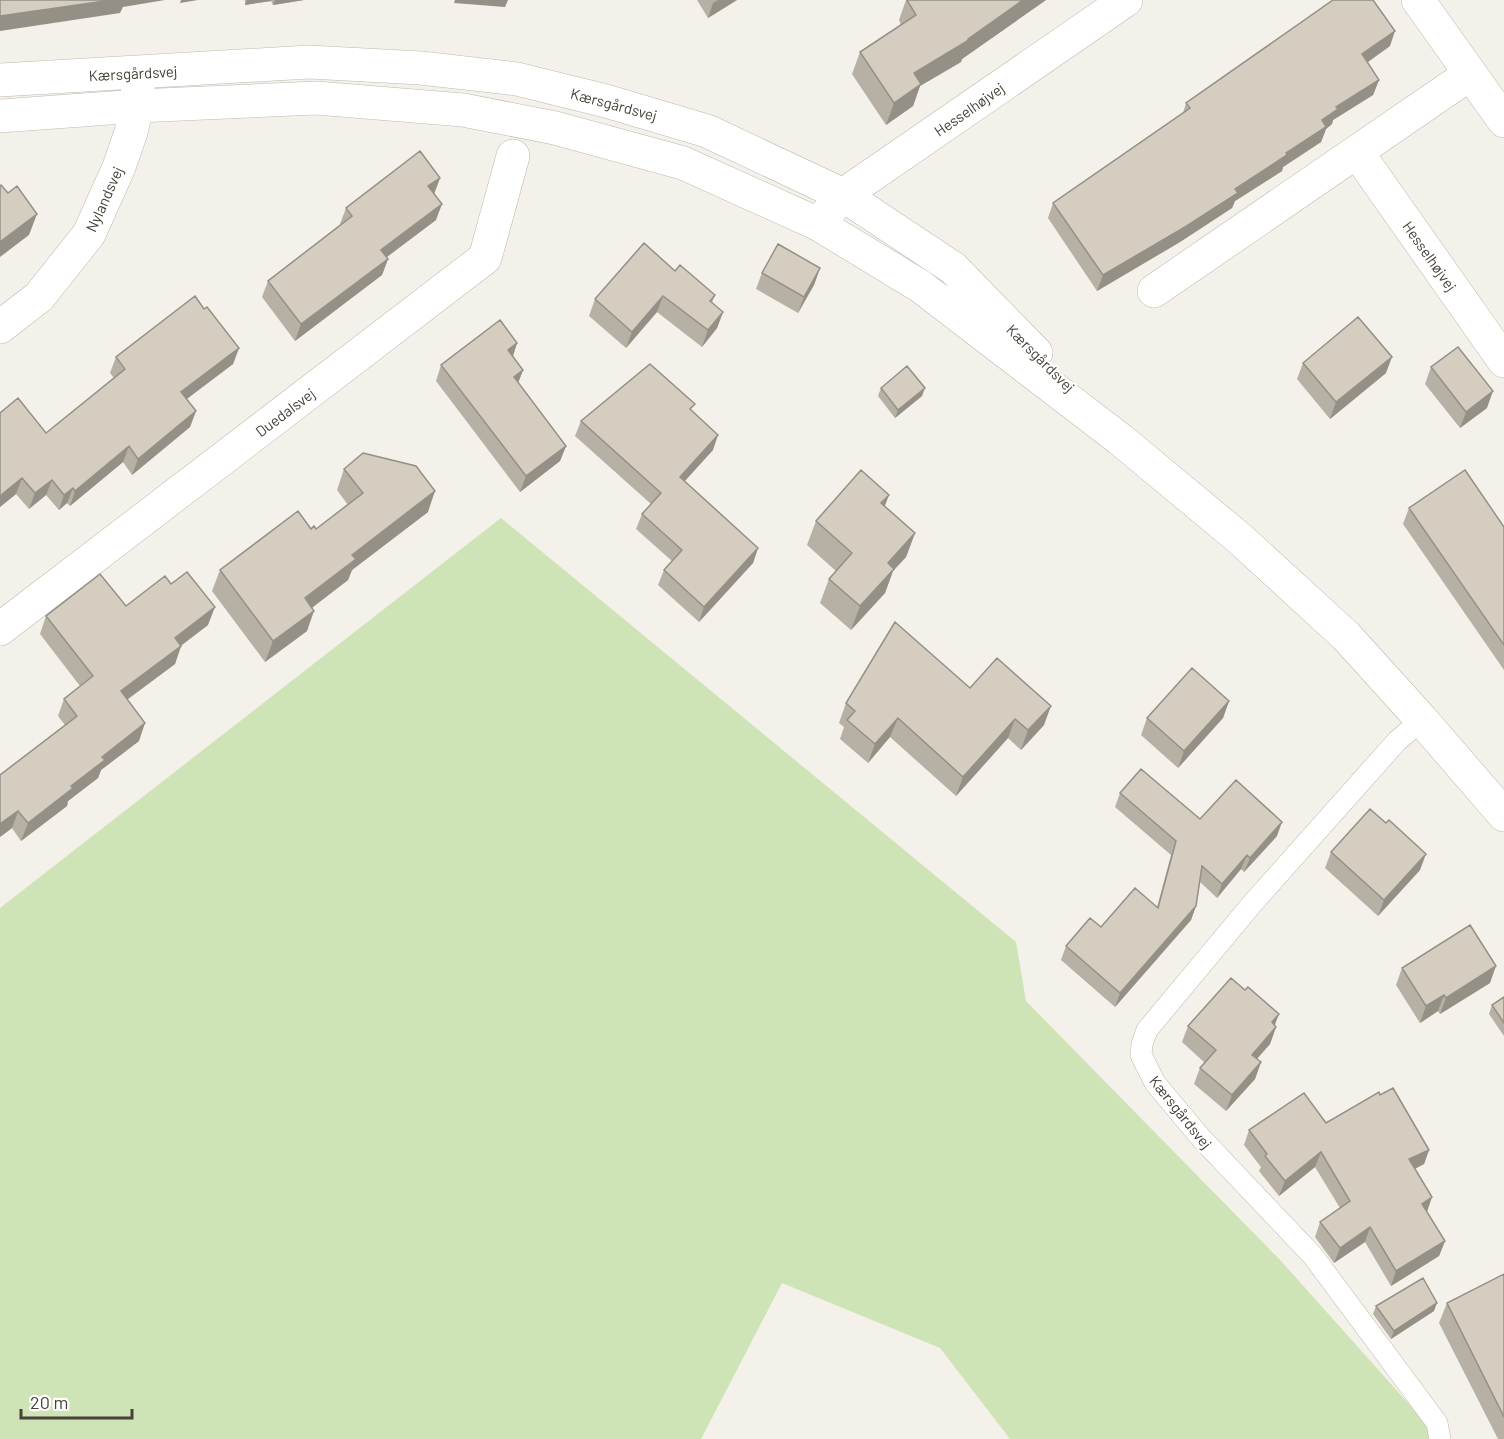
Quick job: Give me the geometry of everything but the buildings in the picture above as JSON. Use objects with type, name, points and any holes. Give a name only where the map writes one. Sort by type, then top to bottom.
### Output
[{"type":"street","name":"Hesselhøjvej","points":[[818,224],[843,195],[1126,0]]},
{"type":"street","points":[[1418,0],[1504,121]]},
{"type":"street","name":"Kærsgårdsvej","points":[[0,80],[309,62],[421,68],[517,79],[606,100],[707,131],[843,195],[953,268],[1121,440]]},
{"type":"street","name":"Nylandsvej","points":[[0,327],[39,297],[89,234],[119,167],[131,132],[137,106],[138,73]]},
{"type":"street","points":[[1154,291],[1470,74]]},
{"type":"street","name":"Kærsgårdsvej","points":[[0,116],[137,106],[316,98],[463,110],[555,128],[683,163],[818,224],[920,286],[1121,440],[1239,538],[1346,636],[1504,815]]},
{"type":"street","name":"Hesselhøjvej","points":[[1357,152],[1504,361]]},
{"type":"street","name":"Duedalsvej","points":[[0,629],[485,258],[513,156]]},
{"type":"street","name":"Kærsgårdsvej","points":[[1481,789],[1504,829]]},
{"type":"lane","name":"Kærsgårdsvej","points":[[1422,720],[1390,749],[1252,904],[1147,1030],[1141,1055],[1155,1083],[1201,1138],[1313,1256],[1438,1431]]},
{"type":"green space","points":[[501,518],[1016,942],[1026,1001],[1282,1262],[1440,1439],[1010,1439],[940,1348],[782,1283],[701,1439],[0,1439],[0,908]]}]
